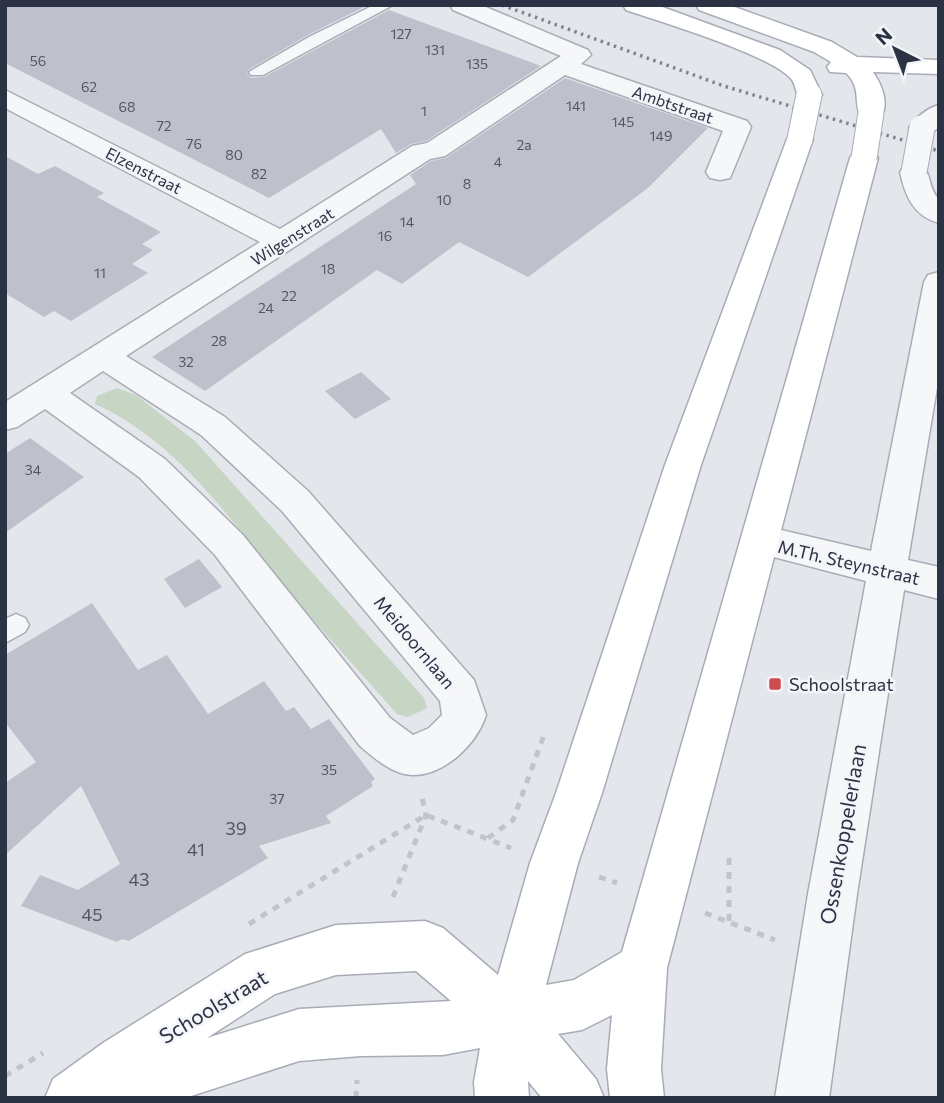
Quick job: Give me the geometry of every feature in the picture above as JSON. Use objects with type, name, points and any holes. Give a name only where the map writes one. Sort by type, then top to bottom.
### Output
[{"type":"main road","points":[[634,5],[784,61],[806,86],[872,100],[925,91]]},
{"type":"main road","points":[[637,1098],[634,1069],[642,968],[864,158],[872,100],[864,75],[823,47],[706,5]]},
{"type":"main road","points":[[806,86],[850,64],[939,67]]},
{"type":"main road","points":[[502,1098],[501,1082],[510,1019],[554,863],[579,793],[683,465],[800,139],[806,86]]},
{"type":"main road","name":"Schoolstraat","points":[[72,1098],[122,1062],[263,972],[336,950],[425,946],[510,1019],[577,1098]]},
{"type":"main road","points":[[111,1098],[132,1088],[299,1035],[361,1030],[443,1029],[582,1004],[642,968]]},
{"type":"street","name":"Ambtstraat","points":[[461,5],[570,60],[738,127],[720,172]]},
{"type":"street","name":"Wilgenstraat","points":[[5,418],[422,152],[435,150],[570,60]]},
{"type":"street","name":"Elzenstraat","points":[[5,98],[283,242]]},
{"type":"street","points":[[930,121],[914,172],[920,197],[939,214]]},
{"type":"street","points":[[887,571],[939,282]]},
{"type":"street","name":"Meidoornlaan","points":[[45,392],[152,468],[229,545],[375,732],[395,748],[414,755],[437,746],[455,733],[464,715],[458,693],[295,501],[213,426],[101,355]]},
{"type":"street","name":"M.Th. Steynstraat","points":[[760,540],[939,583]]},
{"type":"street","name":"Ossenkoppelerlaan","points":[[802,1098],[824,945],[887,571]]},
{"type":"lane","points":[[257,72],[298,52],[314,40],[386,5]]},
{"type":"path","points":[[487,839],[513,820],[544,735]]},
{"type":"path","points":[[729,858],[729,922]]},
{"type":"green space","points":[[117,388],[136,395],[195,441],[424,698],[427,708],[408,717],[397,714],[301,606],[202,485],[153,439],[95,404],[97,396]]},
{"type":"building","points":[[5,5],[368,5],[308,35],[248,70],[251,78],[264,77],[389,10],[541,66],[426,141],[411,144],[396,153],[381,129],[269,198],[5,63]]},
{"type":"building","points":[[565,78],[708,128],[648,188],[528,277],[459,242],[402,284],[377,270],[205,391],[152,357],[416,184],[410,175],[431,161],[446,158]]},
{"type":"building","points":[[5,156],[38,174],[55,166],[104,193],[97,197],[161,232],[142,244],[153,250],[132,264],[148,273],[71,321],[54,311],[44,317],[5,293]]},
{"type":"building","points":[[361,372],[391,399],[355,419],[325,391]]},
{"type":"building","points":[[30,438],[84,477],[5,533],[5,454]]},
{"type":"building","points":[[199,559],[222,587],[185,608],[164,579]]},
{"type":"building","points":[[92,603],[138,670],[167,655],[208,714],[264,681],[286,711],[294,707],[311,729],[329,719],[375,779],[371,782],[373,786],[326,816],[331,823],[259,846],[268,858],[129,941],[122,939],[117,942],[21,906],[40,875],[78,890],[120,864],[81,786],[5,855],[5,783],[36,762],[5,722],[5,655]]},
{"type":"railway","points":[[502,5],[724,86],[939,151]]},
{"type":"place","name":"Schoolstraat","points":[[775,684]]}]
